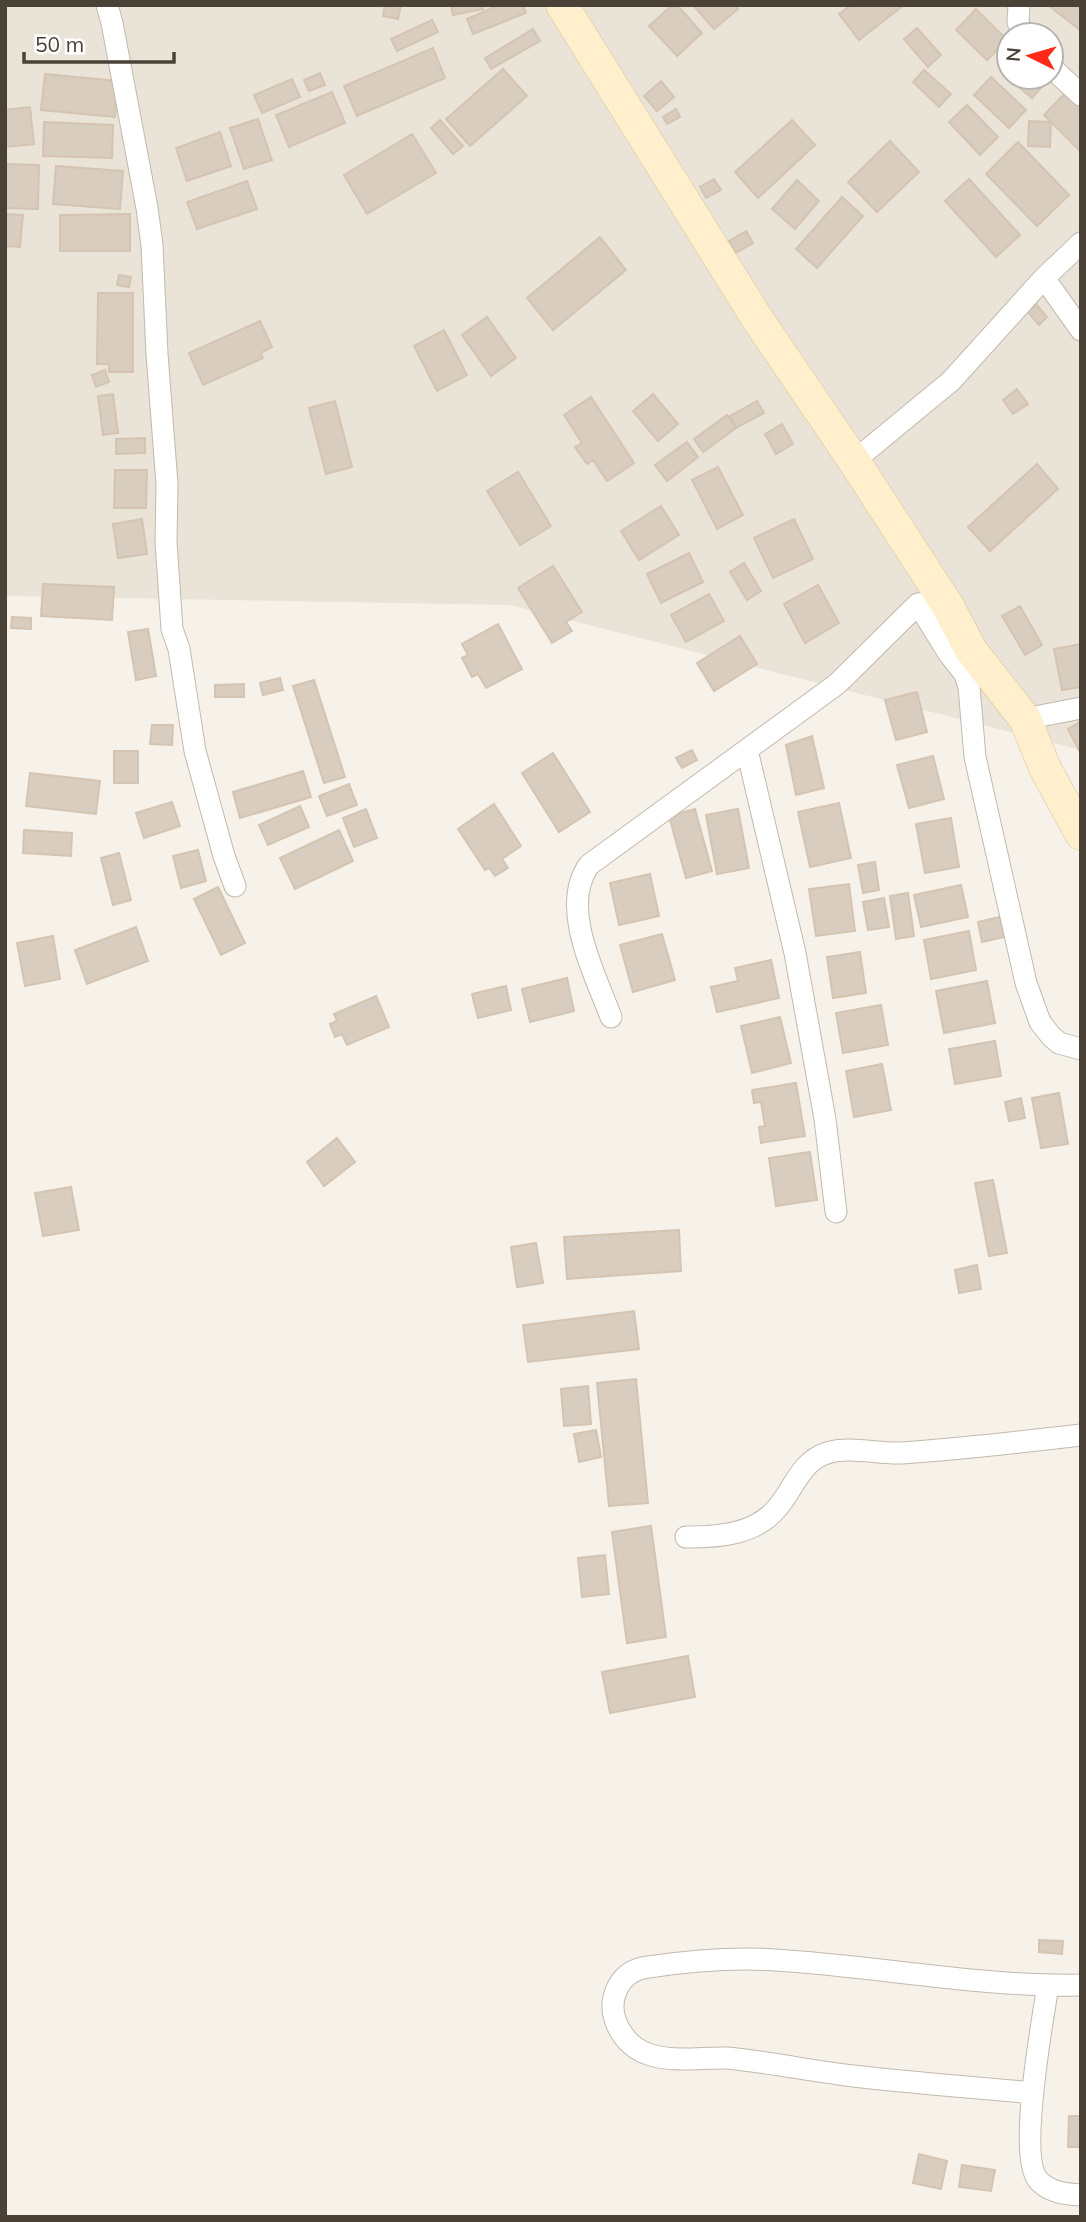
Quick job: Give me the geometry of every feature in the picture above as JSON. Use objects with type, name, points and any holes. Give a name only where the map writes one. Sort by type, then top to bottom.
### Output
[{"type":"street","points":[[107,5],[152,244],[167,484],[166,542],[172,629],[178,649],[195,751],[235,886]]},
{"type":"street","points":[[562,5],[744,298],[854,461],[933,605],[949,654],[965,674],[969,687],[975,757],[1026,983],[1040,1022],[1051,1036],[1059,1043],[1081,1050]]},
{"type":"street","points":[[1065,81],[1081,95]]},
{"type":"street","points":[[854,461],[951,381],[1044,278],[1081,243]]},
{"type":"street","points":[[1044,278],[1081,330]]},
{"type":"street","points":[[933,605],[1025,719],[1045,768],[1081,835]]},
{"type":"street","points":[[611,1017],[580,932],[580,877],[589,866],[837,684],[933,605]]},
{"type":"street","points":[[1025,719],[1081,708]]},
{"type":"street","points":[[747,750],[795,953],[825,1119],[836,1212]]},
{"type":"street","points":[[686,1537],[711,1537],[748,1530],[778,1508],[810,1462],[828,1453],[897,1453],[986,1447],[1081,1434]]},
{"type":"street","points":[[1033,2093],[855,2076],[727,2059],[670,2058],[647,2054],[618,2031],[612,2006],[615,1992],[622,1979],[636,1969],[700,1961],[773,1960],[1048,1985],[1081,1984]]},
{"type":"street","points":[[1048,1985],[1033,2093],[1030,2142],[1035,2175],[1041,2183],[1059,2193],[1081,2195]]},
{"type":"shaded area","points":[[5,5],[1081,5],[1081,750],[510,605],[5,596]]},
{"type":"building","points":[[385,5],[401,5],[398,19],[383,16]]},
{"type":"building","points":[[451,5],[482,5],[483,9],[453,15]]},
{"type":"building","points":[[499,5],[523,5],[526,13],[473,34],[467,19]]},
{"type":"building","points":[[672,5],[677,5],[702,33],[677,56],[649,26]]},
{"type":"building","points":[[693,5],[735,5],[738,9],[714,29]]},
{"type":"building","points":[[851,5],[904,5],[859,40],[839,14]]},
{"type":"building","points":[[1048,5],[1081,5],[1081,31]]},
{"type":"building","points":[[976,9],[995,28],[995,52],[987,60],[956,30]]},
{"type":"building","points":[[432,20],[438,32],[397,51],[391,39]]},
{"type":"building","points":[[917,28],[941,55],[928,67],[904,39]]},
{"type":"building","points":[[533,29],[540,41],[491,69],[485,58]]},
{"type":"building","points":[[433,48],[445,78],[357,116],[344,86]]},
{"type":"building","points":[[503,69],[527,96],[470,146],[446,119]]},
{"type":"building","points":[[924,70],[951,94],[939,107],[913,82]]},
{"type":"building","points":[[320,73],[325,85],[309,91],[304,80]]},
{"type":"building","points":[[45,74],[118,81],[115,117],[41,110]]},
{"type":"building","points":[[991,77],[995,81],[995,91],[1006,91],[1026,110],[1009,128],[974,95]]},
{"type":"building","points":[[292,79],[300,97],[262,113],[254,95]]},
{"type":"building","points":[[661,81],[674,97],[657,111],[644,96]]},
{"type":"building","points":[[1070,88],[1081,99],[1081,152],[1044,115]]},
{"type":"building","points":[[1024,91],[1038,91],[1032,98]]},
{"type":"building","points":[[332,92],[345,123],[289,147],[276,115]]},
{"type":"building","points":[[967,105],[998,137],[980,155],[949,122]]},
{"type":"building","points":[[30,107],[34,144],[5,147],[5,110]]},
{"type":"building","points":[[676,109],[680,117],[667,124],[663,117]]},
{"type":"building","points":[[258,119],[272,160],[244,169],[230,128]]},
{"type":"building","points":[[440,120],[463,146],[453,154],[431,128]]},
{"type":"building","points":[[792,120],[815,145],[758,198],[735,172]]},
{"type":"building","points":[[1029,121],[1051,122],[1050,147],[1028,146]]},
{"type":"building","points":[[44,122],[113,125],[112,158],[43,156]]},
{"type":"building","points":[[220,132],[231,166],[187,181],[176,148]]},
{"type":"building","points":[[412,134],[436,173],[367,214],[344,175]]},
{"type":"building","points":[[890,141],[919,172],[877,212],[848,182]]},
{"type":"building","points":[[1018,142],[1069,195],[1037,226],[986,174]]},
{"type":"building","points":[[5,164],[39,165],[38,209],[5,208]]},
{"type":"building","points":[[56,166],[123,171],[120,209],[53,204]]},
{"type":"building","points":[[714,179],[721,190],[706,198],[700,187]]},
{"type":"building","points":[[969,179],[1020,235],[996,257],[945,201]]},
{"type":"building","points":[[797,180],[819,201],[795,229],[772,209]]},
{"type":"building","points":[[247,181],[257,209],[197,229],[187,202]]},
{"type":"building","points":[[842,197],[863,216],[817,268],[796,249]]},
{"type":"building","points":[[5,214],[23,215],[20,247],[5,246]]},
{"type":"building","points":[[130,214],[130,251],[60,251],[60,215]]},
{"type":"building","points":[[746,231],[753,243],[735,253],[729,241]]},
{"type":"building","points":[[600,237],[626,270],[553,330],[527,298]]},
{"type":"building","points":[[119,275],[131,277],[129,287],[117,285]]},
{"type":"building","points":[[98,293],[133,293],[133,372],[109,372],[109,364],[97,364]]},
{"type":"building","points":[[1036,304],[1047,317],[1039,325],[1028,312]]},
{"type":"building","points":[[487,317],[516,358],[491,376],[462,335]]},
{"type":"building","points":[[260,321],[272,347],[261,353],[263,358],[203,385],[189,353]]},
{"type":"building","points":[[444,330],[467,375],[437,391],[414,346]]},
{"type":"building","points":[[105,370],[109,382],[96,387],[92,375]]},
{"type":"building","points":[[1017,389],[1028,404],[1013,414],[1003,400]]},
{"type":"building","points":[[113,394],[118,433],[103,435],[98,396]]},
{"type":"building","points":[[653,394],[678,424],[658,441],[633,411]]},
{"type":"building","points":[[591,397],[634,463],[607,481],[593,460],[587,464],[575,447],[582,443],[564,415]]},
{"type":"building","points":[[335,401],[352,467],[326,474],[309,408]]},
{"type":"building","points":[[757,401],[764,413],[736,428],[730,416]]},
{"type":"building","points":[[727,415],[736,428],[703,452],[694,439]]},
{"type":"building","points":[[782,424],[793,444],[776,454],[765,434]]},
{"type":"building","points":[[145,438],[145,453],[116,454],[116,439]]},
{"type":"building","points":[[687,442],[698,457],[667,481],[655,465]]},
{"type":"building","points":[[1037,464],[1058,489],[990,551],[968,527]]},
{"type":"building","points":[[718,467],[743,515],[717,529],[692,480]]},
{"type":"building","points":[[115,470],[147,470],[146,508],[114,508]]},
{"type":"building","points":[[518,472],[551,526],[520,545],[487,491]]},
{"type":"building","points":[[661,506],[679,535],[639,560],[621,531]]},
{"type":"building","points":[[142,519],[147,554],[118,558],[113,524]]},
{"type":"building","points":[[794,519],[813,559],[773,578],[754,538]]},
{"type":"building","points":[[689,553],[703,582],[661,603],[647,574]]},
{"type":"building","points":[[744,563],[761,591],[747,600],[730,572]]},
{"type":"building","points":[[553,566],[582,612],[566,622],[572,631],[552,643],[518,588]]},
{"type":"building","points":[[43,584],[114,587],[112,620],[41,616]]},
{"type":"building","points":[[818,585],[839,623],[805,643],[784,604]]},
{"type":"building","points":[[709,594],[724,621],[686,642],[671,615]]},
{"type":"building","points":[[1020,606],[1042,645],[1025,655],[1002,616]]},
{"type":"building","points":[[12,617],[31,618],[31,629],[11,628]]},
{"type":"building","points":[[498,624],[522,669],[486,688],[478,674],[472,677],[462,658],[468,655],[462,644]]},
{"type":"building","points":[[148,629],[156,676],[136,680],[128,632]]},
{"type":"building","points":[[740,636],[757,664],[714,691],[697,663]]},
{"type":"building","points":[[1081,644],[1081,687],[1062,690],[1054,649]]},
{"type":"building","points":[[280,678],[283,690],[263,695],[260,683]]},
{"type":"building","points":[[314,680],[345,777],[324,783],[293,686]]},
{"type":"building","points":[[244,684],[244,697],[215,697],[215,685]]},
{"type":"building","points":[[917,692],[927,732],[896,740],[885,700]]},
{"type":"building","points":[[1081,722],[1081,754],[1068,729]]},
{"type":"building","points":[[152,725],[173,725],[172,745],[150,744]]},
{"type":"building","points":[[812,736],[824,788],[796,795],[786,745]]},
{"type":"building","points":[[692,750],[697,760],[682,768],[676,758]]},
{"type":"building","points":[[114,751],[138,751],[138,783],[114,783]]},
{"type":"building","points":[[553,753],[590,812],[559,832],[522,773]]},
{"type":"building","points":[[933,756],[944,799],[909,808],[897,765]]},
{"type":"building","points":[[303,771],[311,797],[240,818],[233,792]]},
{"type":"building","points":[[30,773],[100,781],[96,814],[26,806]]},
{"type":"building","points":[[349,784],[357,805],[327,816],[319,796]]},
{"type":"building","points":[[172,802],[180,826],[144,838],[136,813]]},
{"type":"building","points":[[839,803],[851,858],[810,867],[798,812]]},
{"type":"building","points":[[494,804],[521,846],[502,859],[508,868],[495,876],[489,868],[485,870],[458,829]]},
{"type":"building","points":[[300,806],[309,827],[268,845],[259,825]]},
{"type":"building","points":[[366,809],[377,838],[354,847],[343,818]]},
{"type":"building","points":[[695,809],[712,871],[686,878],[669,816]]},
{"type":"building","points":[[738,809],[749,868],[717,874],[706,815]]},
{"type":"building","points":[[951,818],[959,867],[925,873],[916,824]]},
{"type":"building","points":[[24,830],[72,833],[71,856],[23,853]]},
{"type":"building","points":[[339,830],[353,861],[295,889],[280,858]]},
{"type":"building","points":[[198,850],[206,881],[181,888],[173,856]]},
{"type":"building","points":[[119,853],[131,900],[113,905],[101,858]]},
{"type":"building","points":[[875,862],[879,890],[863,893],[858,865]]},
{"type":"building","points":[[650,874],[659,916],[619,925],[610,883]]},
{"type":"building","points":[[849,884],[855,931],[816,936],[809,889]]},
{"type":"building","points":[[961,885],[968,917],[921,927],[914,895]]},
{"type":"building","points":[[218,887],[245,943],[221,955],[194,899]]},
{"type":"building","points":[[908,893],[914,936],[896,939],[890,896]]},
{"type":"building","points":[[884,898],[889,927],[868,930],[863,902]]},
{"type":"building","points":[[1000,917],[1004,937],[982,942],[978,922]]},
{"type":"building","points":[[136,927],[148,961],[87,984],[75,950]]},
{"type":"building","points":[[969,931],[976,970],[931,979],[924,940]]},
{"type":"building","points":[[662,934],[675,980],[633,992],[620,945]]},
{"type":"building","points":[[53,936],[60,979],[25,986],[17,943]]},
{"type":"building","points":[[860,952],[866,993],[833,998],[827,957]]},
{"type":"building","points":[[771,960],[779,998],[717,1012],[711,987],[738,981],[735,968]]},
{"type":"building","points":[[567,978],[574,1011],[530,1022],[522,989]]},
{"type":"building","points":[[987,981],[995,1023],[944,1033],[936,991]]},
{"type":"building","points":[[506,986],[511,1010],[478,1018],[472,994]]},
{"type":"building","points":[[376,996],[389,1027],[347,1045],[342,1034],[335,1037],[330,1024],[337,1021],[334,1014]]},
{"type":"building","points":[[881,1005],[888,1045],[843,1053],[836,1013]]},
{"type":"building","points":[[780,1017],[791,1063],[752,1073],[741,1026]]},
{"type":"building","points":[[995,1041],[1001,1076],[955,1084],[949,1049]]},
{"type":"building","points":[[882,1064],[891,1110],[854,1117],[846,1071]]},
{"type":"building","points":[[796,1083],[805,1136],[761,1143],[759,1127],[765,1126],[761,1102],[754,1103],[752,1090]]},
{"type":"building","points":[[1059,1093],[1068,1144],[1041,1148],[1032,1098]]},
{"type":"building","points":[[1021,1098],[1025,1118],[1009,1121],[1005,1102]]},
{"type":"building","points":[[337,1138],[355,1162],[324,1186],[307,1162]]},
{"type":"building","points":[[810,1152],[817,1200],[776,1206],[769,1158]]},
{"type":"building","points":[[993,1180],[1007,1253],[989,1256],[975,1183]]},
{"type":"building","points":[[71,1187],[79,1230],[43,1236],[35,1193]]},
{"type":"building","points":[[679,1230],[681,1271],[567,1279],[564,1237]]},
{"type":"building","points":[[536,1243],[543,1283],[517,1287],[511,1247]]},
{"type":"building","points":[[977,1265],[981,1289],[959,1293],[955,1270]]},
{"type":"building","points":[[634,1311],[639,1349],[528,1362],[523,1325]]},
{"type":"building","points":[[636,1379],[648,1503],[609,1506],[597,1383]]},
{"type":"building","points":[[588,1386],[591,1424],[564,1426],[561,1389]]},
{"type":"building","points":[[596,1430],[601,1457],[579,1462],[574,1434]]},
{"type":"building","points":[[651,1526],[666,1637],[627,1643],[612,1532]]},
{"type":"building","points":[[605,1555],[609,1594],[582,1597],[578,1558]]},
{"type":"building","points":[[688,1656],[695,1697],[610,1713],[602,1672]]},
{"type":"building","points":[[1039,1940],[1063,1941],[1062,1954],[1039,1952]]},
{"type":"building","points":[[1069,2116],[1081,2116],[1081,2147],[1068,2147]]},
{"type":"building","points":[[919,2154],[947,2161],[941,2189],[913,2183]]},
{"type":"building","points":[[962,2165],[995,2170],[991,2191],[959,2187]]}]
